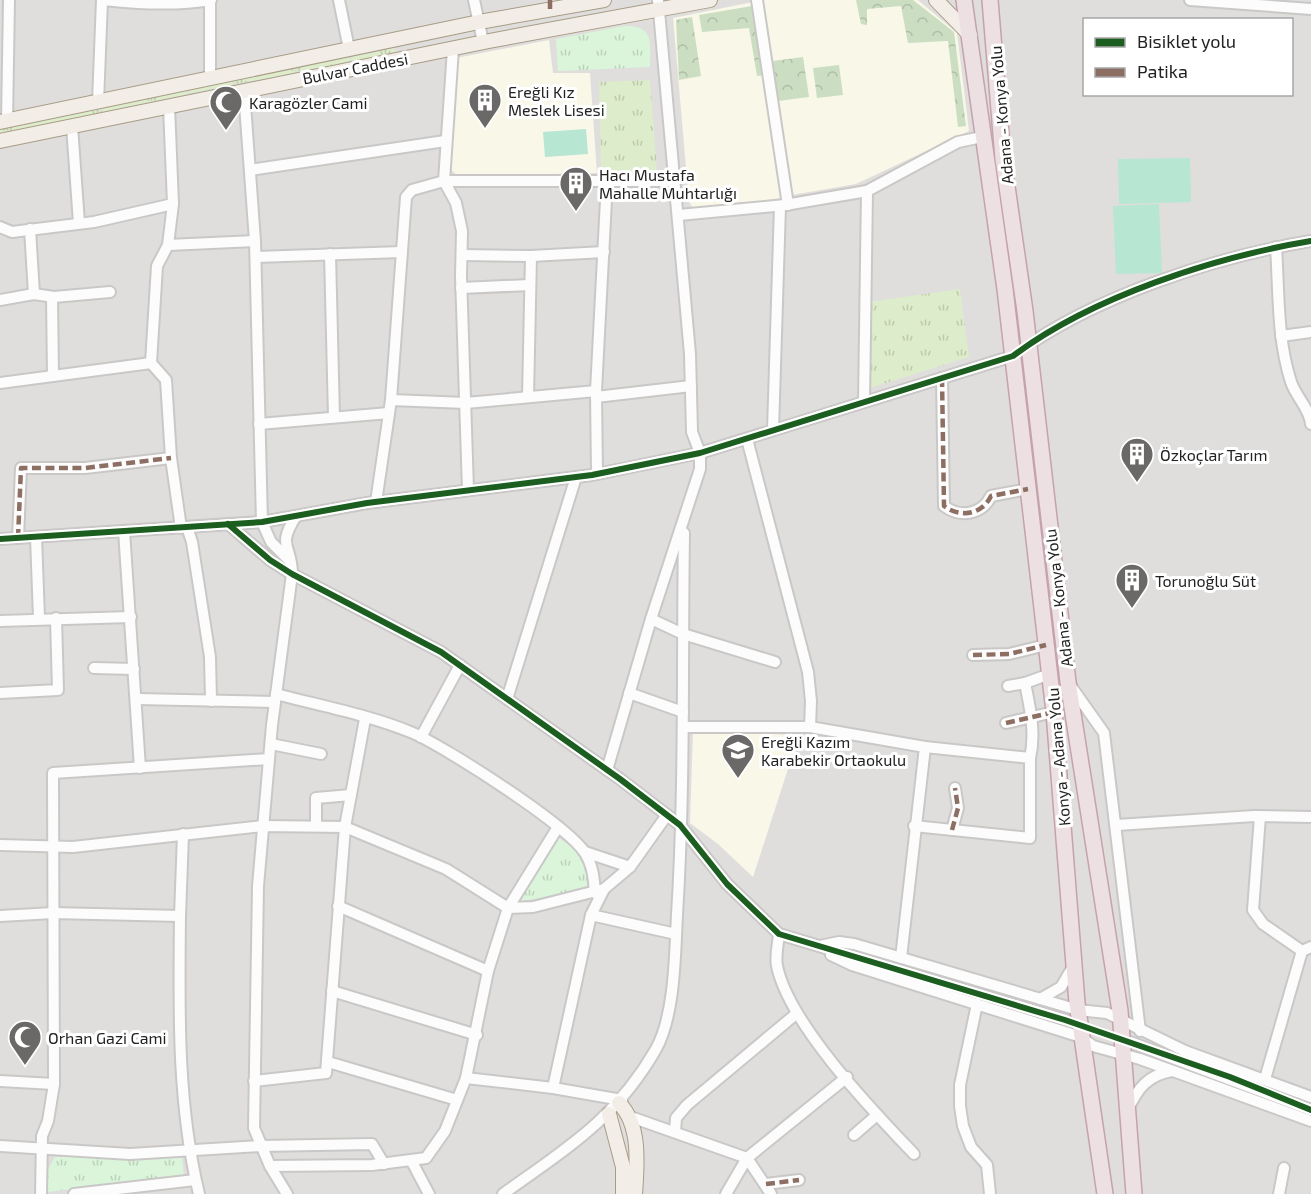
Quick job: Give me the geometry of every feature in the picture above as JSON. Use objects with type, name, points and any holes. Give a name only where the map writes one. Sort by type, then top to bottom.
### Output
[{"type":"highway","name":"Konya - Adana Yolu","points":[[964,0],[1013,356],[1054,712],[1081,1038],[1105,1194]]},
{"type":"highway","name":"Adana - Konya Yolu","points":[[990,0],[1003,159],[1029,344],[1068,682],[1120,1020],[1127,1049],[1128,1110],[1134,1194]]},
{"type":"main road","points":[[3,121],[349,50],[550,5],[604,0]]},
{"type":"main road","name":"Bulvar Caddesi","points":[[0,141],[659,5],[710,0]]},
{"type":"main road","points":[[936,0],[970,35]]},
{"type":"main road","points":[[620,1102],[628,1116],[634,1136],[637,1165],[635,1194]]},
{"type":"main road","points":[[609,1114],[623,1167],[623,1194]]},
{"type":"street","points":[[3,121],[9,0]]},
{"type":"street","points":[[98,102],[103,0],[140,4],[211,0],[210,78]]},
{"type":"street","points":[[339,0],[349,50]]},
{"type":"street","points":[[474,0],[483,42]]},
{"type":"street","points":[[757,0],[784,205],[773,430]]},
{"type":"street","points":[[1190,0],[1311,9]]},
{"type":"street","points":[[607,770],[651,619],[700,469],[700,453],[692,432],[679,214],[674,181],[659,5]]},
{"type":"street","points":[[453,49],[444,181],[460,217],[468,490]]},
{"type":"street","points":[[244,91],[256,257],[262,522],[271,542],[285,559],[292,561]]},
{"type":"street","points":[[169,106],[173,204],[168,245],[158,266],[151,363],[166,380],[171,458],[210,657],[211,700]]},
{"type":"street","points":[[72,126],[79,223]]},
{"type":"street","points":[[679,214],[784,205],[867,191],[958,142],[982,136]]},
{"type":"street","points":[[250,170],[445,141]]},
{"type":"street","points":[[376,502],[391,400],[406,197],[412,190],[444,181],[674,181]]},
{"type":"street","points":[[597,474],[596,394],[607,181]]},
{"type":"street","points":[[864,402],[867,191]]},
{"type":"street","points":[[0,227],[12,231],[79,223],[173,204]]},
{"type":"street","points":[[30,229],[34,294]]},
{"type":"street","points":[[168,245],[255,241]]},
{"type":"street","points":[[0,539],[262,522],[376,502],[597,474],[700,453],[1013,356],[1029,344],[1124,294],[1258,250],[1311,241]]},
{"type":"street","points":[[1276,247],[1281,336],[1292,384],[1311,417],[1311,424]]},
{"type":"street","points":[[256,257],[402,252]]},
{"type":"street","points":[[462,255],[531,256],[604,252]]},
{"type":"street","points":[[330,254],[334,417]]},
{"type":"street","points":[[528,397],[531,256]]},
{"type":"street","points":[[461,288],[530,285]]},
{"type":"street","points":[[0,300],[34,294],[52,297],[110,292]]},
{"type":"street","points":[[52,297],[53,376]]},
{"type":"street","points":[[1281,336],[1311,332]]},
{"type":"street","points":[[0,383],[151,363]]},
{"type":"street","points":[[942,378],[944,506],[953,512],[976,512],[986,506],[991,496],[1028,489]]},
{"type":"street","points":[[391,400],[466,403],[691,386]]},
{"type":"street","points":[[259,424],[389,413]]},
{"type":"street","points":[[747,439],[808,672],[810,727]]},
{"type":"street","points":[[18,538],[21,468],[85,468],[171,458]]},
{"type":"street","points":[[507,699],[576,477]]},
{"type":"street","points":[[287,1194],[270,1166],[254,1128],[254,1081],[258,886],[275,698],[292,574],[292,561],[284,545],[285,533],[296,516]]},
{"type":"street","points":[[503,1194],[592,1130],[620,1102],[658,1047],[672,997],[682,827],[684,520]]},
{"type":"street","points":[[228,524],[270,560],[292,574],[441,652],[668,815],[682,827],[728,884],[779,934],[818,947],[896,967],[1065,1020]]},
{"type":"street","points":[[124,531],[140,768]]},
{"type":"street","points":[[36,537],[39,618]]},
{"type":"street","points":[[0,621],[130,617]]},
{"type":"street","points":[[0,693],[58,690],[56,618]]},
{"type":"street","points":[[651,619],[682,634],[775,662]]},
{"type":"street","points":[[973,655],[1010,654],[1046,645]]},
{"type":"street","points":[[421,738],[460,665]]},
{"type":"street","points":[[94,668],[134,669]]},
{"type":"street","points":[[1008,686],[1050,674]]},
{"type":"street","points":[[1068,682],[1104,733],[1117,825],[1140,1031]]},
{"type":"street","points":[[914,826],[1030,838],[1030,758],[1033,746],[1032,717],[1025,683]]},
{"type":"street","points":[[629,693],[683,712]]},
{"type":"street","points":[[137,699],[275,698],[365,719],[421,738],[459,758],[558,828],[585,852],[600,891],[591,915],[553,1088]]},
{"type":"street","points":[[1006,723],[1054,712]]},
{"type":"street","points":[[254,1081],[326,1073],[345,827],[365,719]]},
{"type":"street","points":[[683,727],[810,727],[925,747],[1030,758]]},
{"type":"street","points":[[271,744],[321,754]]},
{"type":"street","points":[[901,958],[914,826],[925,747]]},
{"type":"street","points":[[41,1194],[44,1150],[42,1136],[48,1121],[54,1084],[53,773],[269,759]]},
{"type":"street","points":[[952,830],[958,807],[955,788]]},
{"type":"street","points":[[316,826],[316,798],[351,795]]},
{"type":"street","points":[[0,845],[73,847],[263,826],[345,827],[446,869],[508,908],[533,907],[600,891],[630,867],[668,815]]},
{"type":"street","points":[[1117,825],[1260,816],[1311,816]]},
{"type":"street","points":[[1260,816],[1253,910],[1263,924],[1306,949],[1265,1079]]},
{"type":"street","points":[[270,1166],[384,1164],[426,1158],[445,1131],[466,1078],[477,1035],[488,971],[508,908],[558,828]]},
{"type":"street","points":[[183,834],[179,1027],[189,1151],[199,1194]]},
{"type":"street","points":[[585,852],[630,867]]},
{"type":"street","points":[[338,906],[488,971]]},
{"type":"street","points":[[0,916],[53,914],[180,916]]},
{"type":"street","points":[[591,915],[676,934]]},
{"type":"street","points":[[779,934],[777,965],[796,1014],[877,1115],[914,1154]]},
{"type":"street","points":[[818,947],[839,942],[854,944],[1078,1010],[1107,1013],[1185,1051],[1311,1097]]},
{"type":"street","points":[[818,947],[852,965],[1081,1038],[1093,1046],[1127,1049],[1311,1110]]},
{"type":"street","points":[[1039,999],[1055,993],[1074,965]]},
{"type":"street","points":[[332,991],[477,1035]]},
{"type":"street","points":[[977,1004],[960,1085],[960,1106],[963,1126],[971,1147],[987,1165],[990,1194]]},
{"type":"street","points":[[675,1132],[676,1118],[687,1105],[796,1014]]},
{"type":"street","points":[[1127,1049],[1173,1071],[1311,1120]]},
{"type":"street","points":[[328,1062],[457,1100]]},
{"type":"street","points":[[1128,1110],[1145,1081],[1156,1074],[1173,1071]]},
{"type":"street","points":[[726,1194],[747,1158],[847,1077]]},
{"type":"street","points":[[466,1078],[553,1088],[620,1102]]},
{"type":"street","points":[[0,1082],[54,1084]]},
{"type":"street","points":[[854,1135],[877,1115]]},
{"type":"street","points":[[628,1116],[747,1158],[768,1189],[799,1180]]},
{"type":"street","points":[[0,1146],[130,1154],[261,1146],[372,1144],[384,1164]]},
{"type":"street","points":[[411,1160],[429,1194]]},
{"type":"street","points":[[1279,1194],[1284,1168]]},
{"type":"street","points":[[74,1194],[195,1180]]},
{"type":"shaded area","points":[[0,0],[1311,0],[1311,1194],[0,1194]]},
{"type":"shaded area","points":[[759,0],[918,0],[957,33],[969,131],[856,184],[792,195]]},
{"type":"shaded area","points":[[753,2],[784,198],[694,209],[689,202],[673,18]]},
{"type":"shaded area","points":[[549,40],[553,73],[590,73],[597,173],[458,176],[448,167],[456,58]]},
{"type":"shaded area","name":"Ereğli Kazım Karabekir Ortaokulu","points":[[693,731],[799,735],[753,877],[718,844],[690,823]]},
{"type":"green space","points":[[856,0],[913,0],[954,32],[966,126],[958,127],[948,41],[908,43],[901,6],[867,9],[867,25],[861,24]]},
{"type":"green space","points":[[752,6],[764,75],[757,76],[749,28],[702,32],[699,15]]},
{"type":"green space","points":[[692,17],[701,76],[679,80],[676,20]]},
{"type":"green space","points":[[624,26],[646,32],[650,44],[650,67],[558,71],[556,39]]},
{"type":"green space","points":[[394,48],[396,53],[352,62],[351,57]]},
{"type":"green space","points":[[349,57],[351,62],[297,72],[296,68]]},
{"type":"green space","points":[[803,57],[809,97],[778,101],[773,61]]},
{"type":"green space","points":[[839,65],[843,95],[817,98],[813,68]]},
{"type":"green space","points":[[294,67],[295,73],[235,84],[234,80]]},
{"type":"green space","points":[[232,80],[233,85],[190,93],[189,89]]},
{"type":"green space","points":[[650,80],[657,171],[601,174],[599,82]]},
{"type":"green space","points":[[187,89],[188,94],[101,112],[100,108]]},
{"type":"green space","points":[[98,108],[99,113],[0,134],[0,129]]},
{"type":"green space","points":[[586,129],[588,154],[545,157],[543,132]]},
{"type":"green space","points":[[1190,158],[1191,202],[1119,204],[1118,159]]},
{"type":"green space","points":[[1159,204],[1162,273],[1116,274],[1113,206]]},
{"type":"green space","points":[[960,289],[969,357],[867,389],[868,302]]},
{"type":"green space","points":[[557,837],[572,847],[582,858],[588,872],[588,889],[518,902]]},
{"type":"green space","points":[[55,1157],[182,1157],[184,1177],[47,1192],[45,1175]]},
{"type":"tunnel","points":[[1065,1020],[1127,1041]]},
{"type":"marked path","points":[[550,0],[550,9]]},
{"type":"marked path","points":[[942,378],[944,506],[957,512],[970,513],[982,507],[991,496],[1028,489]]},
{"type":"marked path","points":[[18,538],[21,468],[85,468],[171,458]]},
{"type":"marked path","points":[[973,655],[1009,654],[1046,645]]},
{"type":"marked path","points":[[1006,723],[1054,712]]},
{"type":"marked path","points":[[952,830],[958,808],[955,788]]},
{"type":"marked path","points":[[766,1184],[799,1180]]},
{"type":"cycle path","points":[[0,539],[262,522],[367,503],[592,475],[700,453],[1013,356],[1079,315],[1155,282],[1235,257],[1311,241]]},
{"type":"cycle path","points":[[228,524],[270,560],[292,574],[441,652],[620,779],[680,825],[727,884],[779,934],[1065,1020],[1230,1077],[1311,1110]]},
{"type":"place","name":"Ereğli Kız Meslek Lisesi","points":[[485,129]]},
{"type":"place","name":"Karagözler Cami","points":[[226,131]]},
{"type":"place","name":"Hacı Mustafa Mahalle Muhtarlığı","points":[[576,212]]},
{"type":"place","name":"Özkoçlar Tarım","points":[[1137,483]]},
{"type":"place","name":"Torunoğlu Süt","points":[[1132,609]]},
{"type":"place","name":"Ereğli Kazım Karabekir Ortaokulu","points":[[738,779]]},
{"type":"place","name":"Orhan Gazi Cami","points":[[25,1066]]}]
